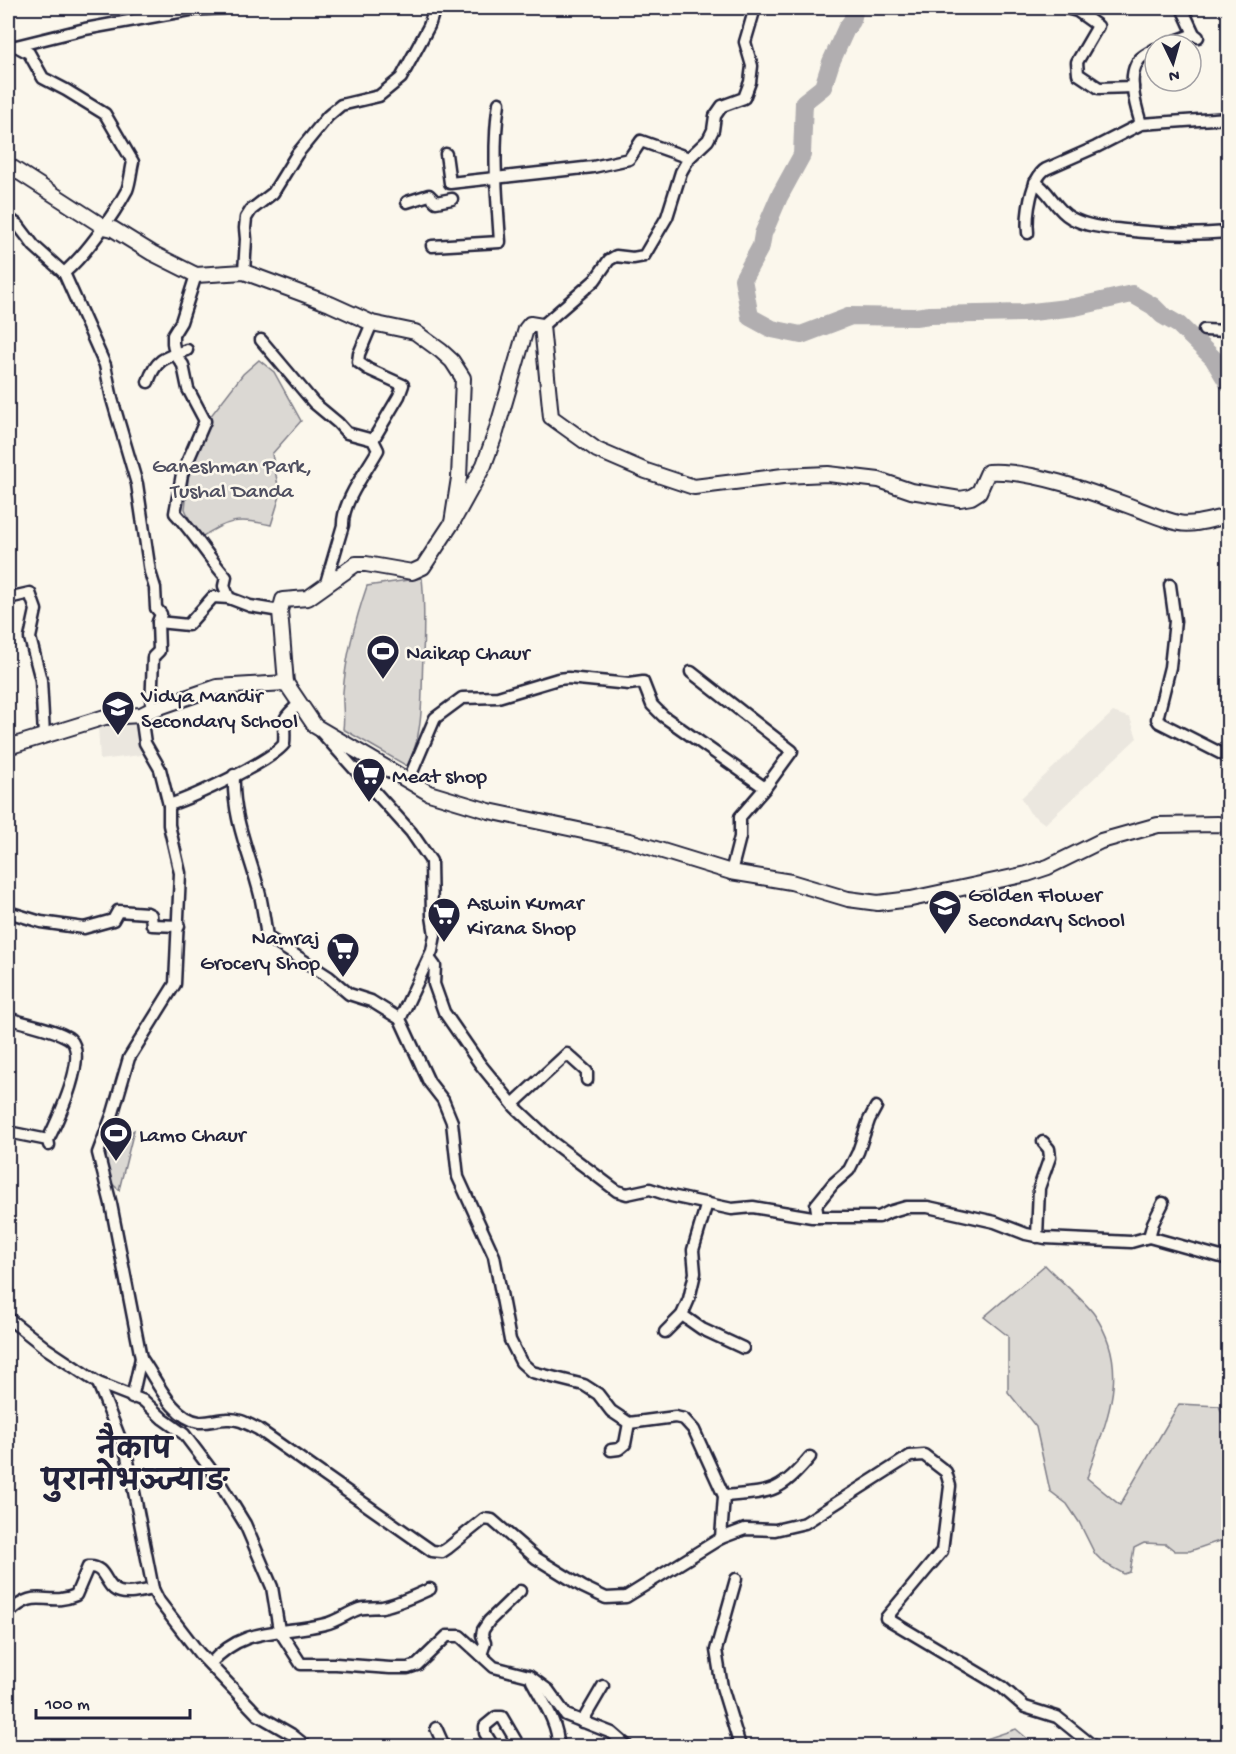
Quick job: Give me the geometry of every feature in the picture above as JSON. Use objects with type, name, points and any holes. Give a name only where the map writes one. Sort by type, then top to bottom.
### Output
[{"type":"street","points":[[12,47],[85,28],[190,10],[224,8]]},
{"type":"street","points":[[244,272],[246,218],[251,210],[273,193],[297,154],[328,116],[341,105],[379,96],[401,78],[429,26],[435,8]]},
{"type":"street","points":[[1066,8],[1077,11],[1098,26],[1077,62],[1078,74],[1099,88],[1133,87]]},
{"type":"street","points":[[1182,8],[1194,33]]},
{"type":"street","points":[[542,327],[595,280],[609,260],[616,256],[633,258],[644,256],[667,217],[681,172],[689,158],[708,140],[713,130],[715,116],[722,106],[744,98],[750,82],[752,66],[745,42],[750,9]]},
{"type":"street","points":[[12,47],[29,53],[43,78],[105,114],[133,162],[129,175],[129,187],[104,226],[64,273]]},
{"type":"street","points":[[1141,124],[1133,99],[1133,87],[1134,73],[1139,60],[1143,57]]},
{"type":"street","points":[[432,246],[500,242],[495,177],[495,140],[499,103]]},
{"type":"street","points":[[1028,233],[1027,222],[1039,173],[1141,124],[1228,118]]},
{"type":"street","points":[[450,183],[593,167],[629,159],[641,141],[689,158]]},
{"type":"street","points":[[407,202],[429,195],[436,202],[453,203],[446,154]]},
{"type":"street","points":[[8,165],[104,226],[196,275],[244,272],[330,304],[372,324],[416,332],[441,351],[452,361],[463,378],[459,478],[452,523]]},
{"type":"street","points":[[1035,182],[1043,187],[1057,208],[1071,218],[1092,226],[1161,234],[1195,235],[1228,232]]},
{"type":"street","points":[[8,219],[18,225],[34,246],[64,273],[105,365],[112,399],[137,484],[150,572],[155,588],[156,608],[161,614],[158,622],[159,651],[153,657],[146,712],[145,743],[160,769],[169,805],[169,825],[180,873],[175,984],[129,1058],[113,1113],[98,1153],[111,1204],[141,1358],[168,1401],[196,1422],[229,1418],[258,1429],[432,1551],[442,1552],[484,1520],[492,1520],[536,1558],[583,1587],[606,1598],[626,1597],[721,1538],[745,1529],[775,1530],[805,1523],[910,1456],[924,1455],[946,1472],[950,1486],[942,1551],[886,1618],[1002,1687],[1025,1707],[1057,1717],[1093,1746]]},
{"type":"street","points":[[196,275],[181,322],[173,334],[175,354],[181,361],[188,389],[205,421],[182,474],[175,513],[190,529],[201,549],[226,577],[224,586],[229,598]]},
{"type":"street","points":[[372,324],[359,354],[358,362],[403,385],[373,440]]},
{"type":"street","points":[[400,1019],[432,951],[435,935],[432,916],[431,861],[411,832],[315,726],[299,705],[286,683],[280,611],[283,600],[308,598],[321,591],[327,584],[356,564],[412,572],[423,567],[452,523],[484,465],[526,329],[530,324],[542,327]]},
{"type":"street","points":[[542,327],[551,417],[597,450],[646,471],[694,487],[783,476],[828,474],[879,480],[911,491],[960,499],[972,497],[979,492],[988,472],[1003,471],[1044,480],[1112,500],[1179,523],[1197,523],[1228,516]]},
{"type":"street","points":[[1204,330],[1228,331]]},
{"type":"street","points":[[261,339],[314,403],[338,423],[347,434],[373,440]]},
{"type":"street","points":[[148,382],[155,365],[187,350]]},
{"type":"street","points":[[327,584],[343,518],[357,485],[378,450],[373,440]]},
{"type":"street","points":[[1170,585],[1176,621],[1170,667],[1157,719],[1228,757]]},
{"type":"street","points":[[8,598],[30,593],[36,610],[30,638],[41,680],[44,735]]},
{"type":"street","points":[[158,622],[188,625],[213,597],[229,598],[250,606],[280,611]]},
{"type":"street","points":[[691,672],[792,751],[765,789],[740,817],[740,837],[731,872]]},
{"type":"street","points":[[409,779],[435,718],[462,698],[498,698],[568,678],[629,684],[643,682],[652,705],[663,716],[765,789]]},
{"type":"street","points":[[8,747],[105,717],[146,712],[217,687],[286,683]]},
{"type":"street","points":[[169,805],[249,769],[280,750],[284,744],[283,724],[286,715],[299,705]]},
{"type":"street","points":[[315,726],[409,779],[429,793],[489,811],[630,842],[731,872],[791,882],[848,898],[878,903],[911,899],[1027,874],[1048,867],[1101,841],[1158,825],[1228,826]]},
{"type":"street","points":[[234,775],[233,797],[259,893],[267,937],[329,977],[349,994],[371,1000],[400,1019],[429,1082],[443,1100],[452,1122],[458,1177],[494,1256],[510,1340],[520,1362],[532,1372],[584,1384],[598,1394],[610,1411],[629,1424],[675,1417],[684,1419],[694,1430],[724,1496],[721,1538]]},
{"type":"street","points":[[8,912],[41,922],[84,928],[113,920],[118,911],[147,913],[151,915],[152,925],[179,926]]},
{"type":"street","points":[[429,958],[435,966],[434,984],[444,1012],[480,1064],[513,1104],[558,1148],[617,1191],[627,1194],[650,1189],[671,1196],[732,1209],[753,1207],[818,1217],[879,1217],[906,1206],[928,1207],[995,1222],[1037,1237],[1131,1242],[1149,1237],[1228,1259]]},
{"type":"street","points":[[8,1018],[64,1035],[72,1041],[77,1058],[64,1105],[49,1143],[8,1132]]},
{"type":"street","points":[[513,1104],[567,1054],[586,1072],[587,1080]]},
{"type":"street","points":[[818,1217],[816,1205],[849,1170],[876,1107]]},
{"type":"street","points":[[1037,1237],[1039,1188],[1050,1157],[1049,1149],[1043,1142]]},
{"type":"street","points":[[665,1332],[682,1315],[695,1273],[693,1250],[707,1203]]},
{"type":"street","points":[[1149,1237],[1152,1223],[1163,1203]]},
{"type":"street","points":[[682,1315],[702,1329],[743,1348]]},
{"type":"street","points":[[8,1318],[47,1349],[98,1383],[144,1401],[184,1434],[215,1474],[245,1524],[272,1587],[279,1629],[303,1665],[336,1664],[408,1668],[417,1665],[447,1636],[460,1636],[494,1667],[529,1676],[549,1690],[566,1715],[612,1733],[627,1746]]},
{"type":"street","points":[[132,1398],[141,1358]]},
{"type":"street","points":[[98,1383],[127,1456],[153,1589],[199,1653],[258,1714],[306,1746]]},
{"type":"street","points":[[611,1450],[619,1449],[625,1444],[629,1424]]},
{"type":"street","points":[[724,1496],[760,1493],[782,1486],[810,1457]]},
{"type":"street","points":[[8,1614],[25,1600],[35,1598],[57,1600],[76,1595],[88,1567],[99,1570],[114,1590],[120,1593],[153,1589]]},
{"type":"street","points":[[736,1579],[716,1650],[722,1688],[740,1746]]},
{"type":"street","points":[[210,1664],[230,1645],[239,1640],[279,1629],[324,1624],[360,1609],[384,1606],[430,1589]]},
{"type":"street","points":[[481,1655],[485,1642],[483,1630],[489,1621],[520,1591]]},
{"type":"street","points":[[529,1676],[546,1708],[558,1738],[558,1746]]},
{"type":"street","points":[[582,1722],[603,1686]]},
{"type":"street","points":[[493,1746],[485,1732],[485,1726],[496,1717],[502,1717],[519,1746]]},
{"type":"street","points":[[436,1728],[444,1746]]},
{"type":"shaded area","points":[[1113,712],[1130,718],[1137,738],[1045,824],[1030,813],[1021,798]]},
{"type":"shaded area","name":"Vidya Mandir Secondary School","points":[[135,722],[141,755],[100,760],[98,725]]},
{"type":"green space","name":"Ganeshman Park, Tushal Danda","points":[[259,360],[274,372],[301,421],[272,454],[280,496],[271,525],[249,521],[233,522],[198,539],[185,509],[189,471],[206,422],[243,374]]},
{"type":"green space","name":"Naikap Chaur","points":[[422,578],[424,618],[421,713],[417,740],[407,766],[343,729],[343,692],[352,638],[367,586]]},
{"type":"green space","name":"Lamo Chaur","points":[[134,1130],[119,1190],[105,1177],[107,1146]]},
{"type":"green space","points":[[1045,1265],[1094,1314],[1106,1335],[1112,1355],[1114,1376],[1112,1396],[1087,1478],[1120,1505],[1179,1404],[1219,1406],[1228,1427],[1228,1538],[1190,1551],[1175,1551],[1166,1544],[1144,1543],[1134,1548],[1130,1572],[1124,1574],[1104,1563],[1095,1554],[1067,1504],[1050,1491],[1036,1427],[1008,1392],[1008,1336],[984,1317]]},
{"type":"green space","points":[[1016,1729],[1036,1746],[968,1746],[968,1745]]},
{"type":"waterway","points":[[855,8],[852,21],[831,62],[823,87],[804,102],[802,155],[779,197],[763,234],[761,246],[743,279],[750,317],[772,329],[801,335],[851,316],[915,317],[1024,313],[1075,307],[1132,294],[1179,325],[1213,358],[1228,383]]},
{"type":"place","name":"Naikap Chaur","points":[[383,680]]},
{"type":"place","name":"Vidya Mandir Secondary School","points":[[118,736]]},
{"type":"place","name":"Meat shop","points":[[369,803]]},
{"type":"place","name":"Golden Flower Secondary School","points":[[945,935]]},
{"type":"place","name":"Aswin Kumar Kirana Shop","points":[[444,943]]},
{"type":"place","name":"Namraj Grocery Shop","points":[[343,978]]},
{"type":"place","name":"Lamo Chaur","points":[[116,1162]]},
{"type":"district","name":"नैकाप पुरानोभञ्ज्याङ","points":[[135,1464]]}]
